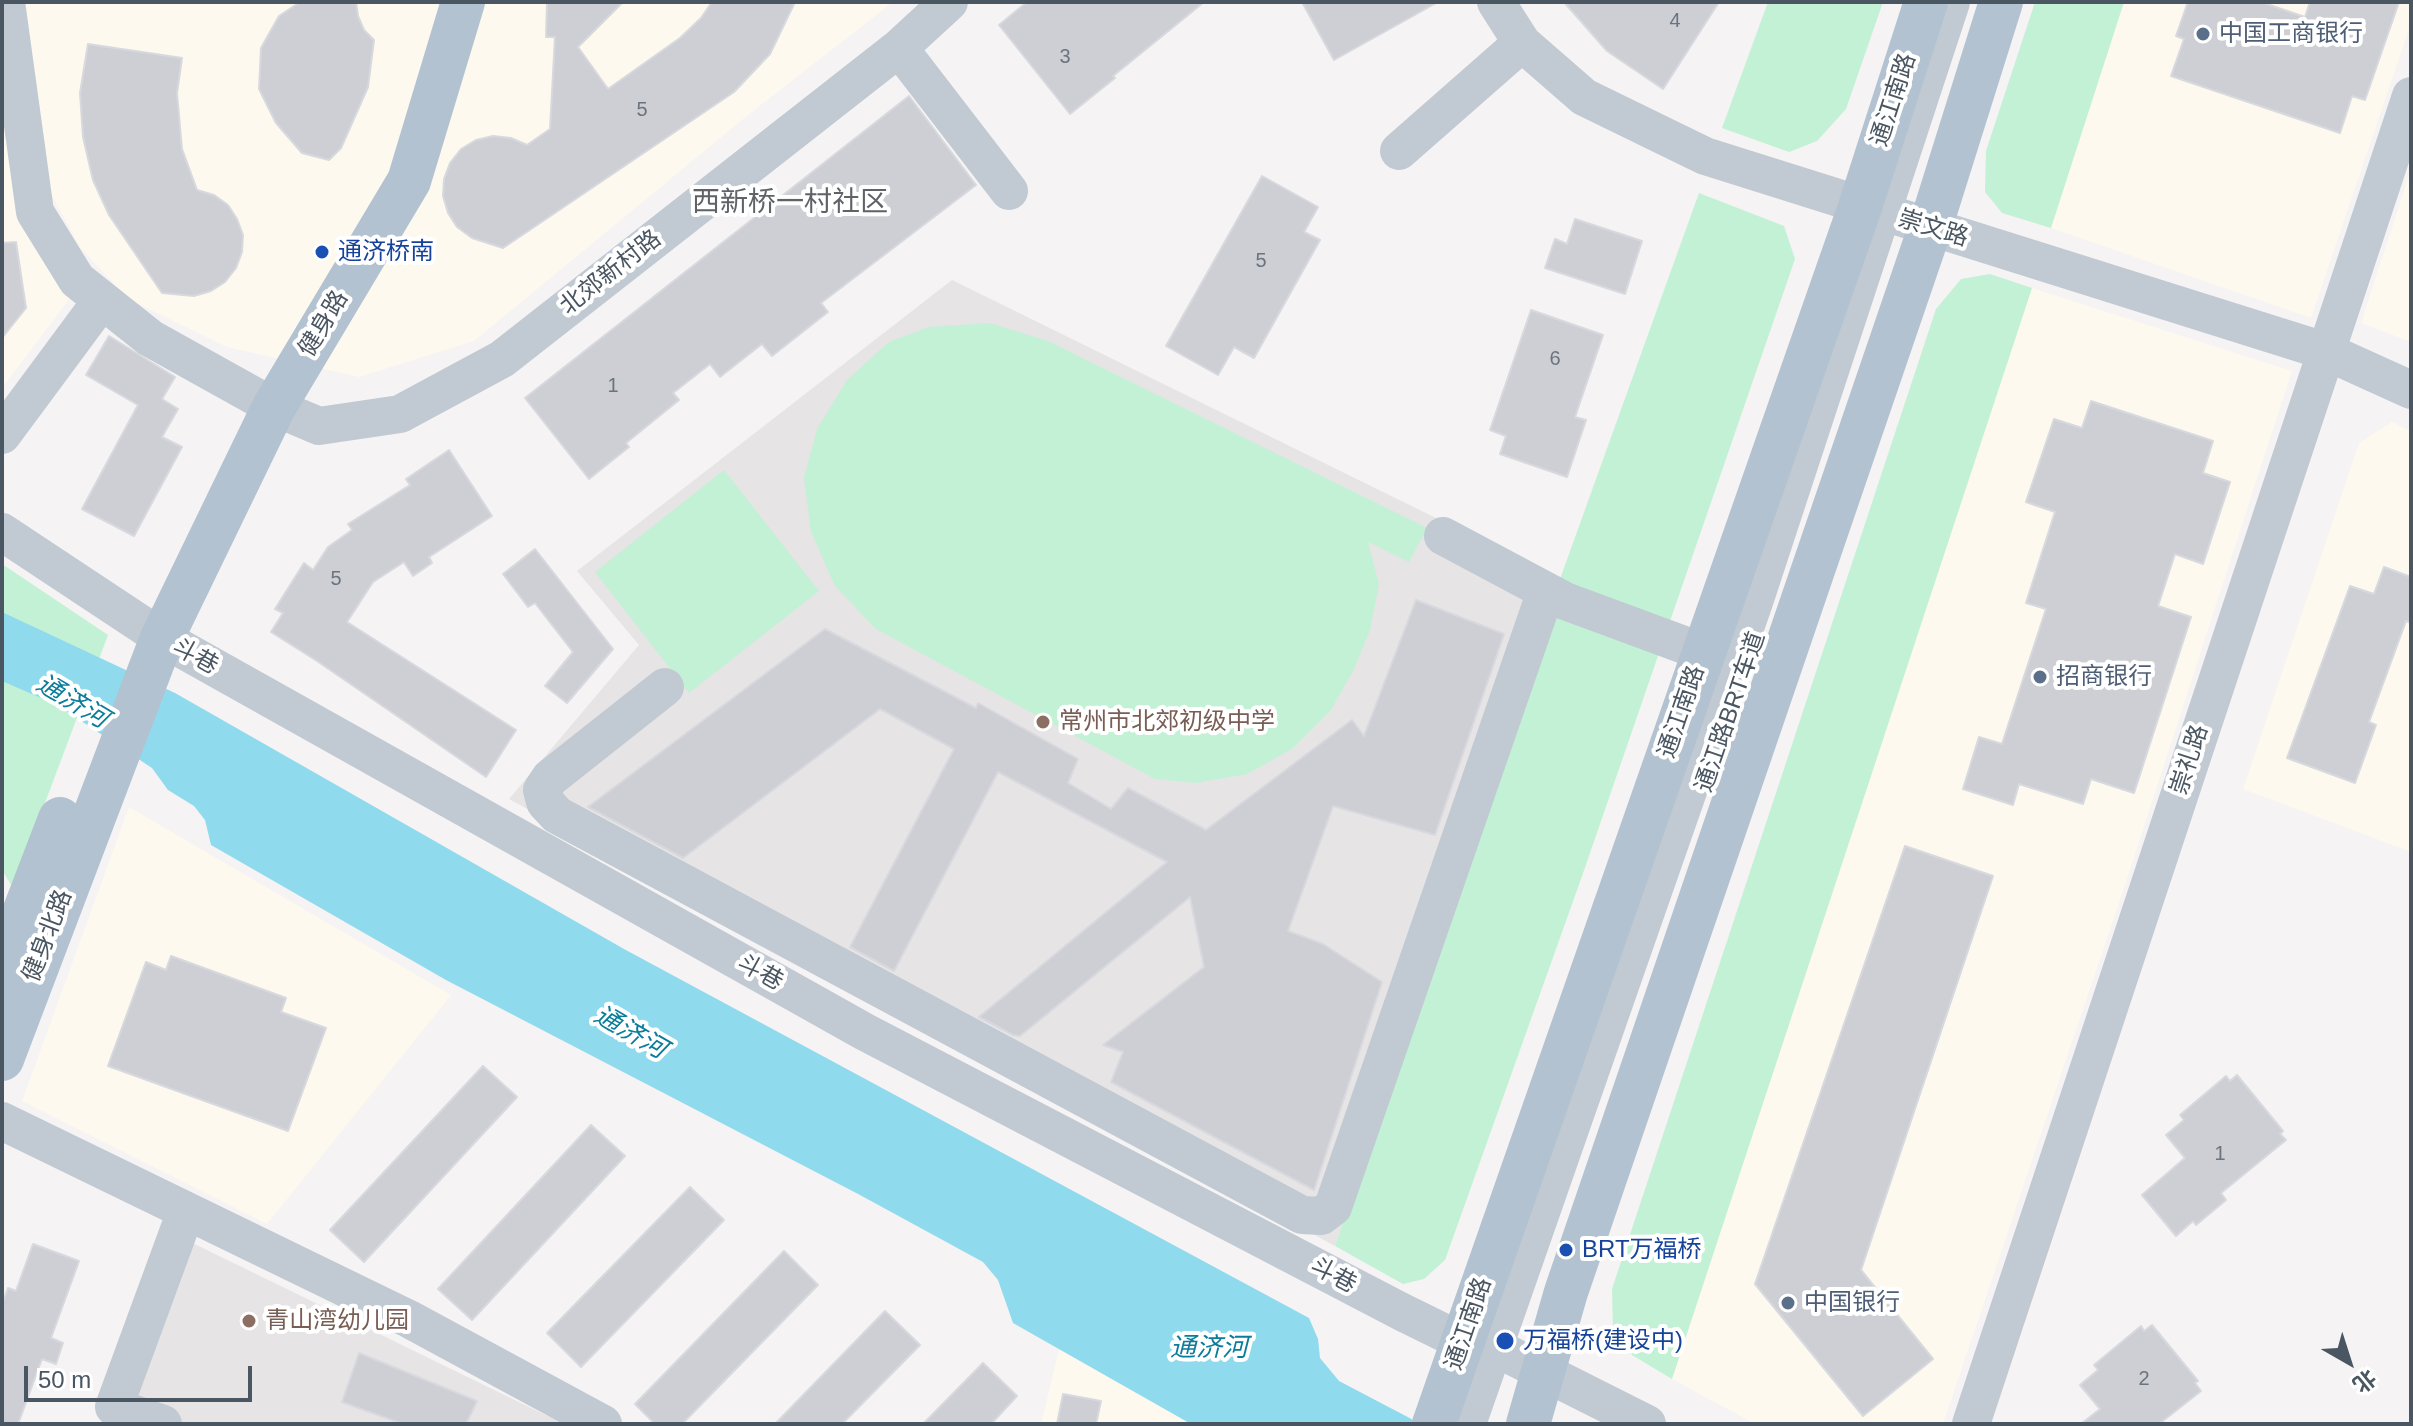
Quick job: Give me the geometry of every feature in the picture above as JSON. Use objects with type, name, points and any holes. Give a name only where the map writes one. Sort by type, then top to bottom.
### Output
[{"type":"main road","name":"健身路","points":[[83,803],[151,631],[263,402],[378,188],[434,2]]},
{"type":"main road","name":"健身路","points":[[263,402],[409,181],[463,2]]},
{"type":"main road","name":"通江南路","points":[[1472,1422],[1501,1354],[1571,1277],[1892,216],[1926,2]]},
{"type":"main road","name":"通江南路","points":[[1472,1422],[1501,1354],[1703,652],[1892,216],[2001,2]]},
{"type":"main road","name":"健身北路","points":[[2,970],[83,803]]},
{"type":"main road","name":"健身北路","points":[[2,1059],[83,803]]},
{"type":"street","name":"北郊新村路","points":[[6,2],[35,212],[77,280],[150,338],[263,402],[319,426],[400,414],[502,359],[919,19]]},
{"type":"street","name":"崇文路","points":[[1496,2],[1522,43],[1584,97],[1705,156],[2325,351],[2411,390]]},
{"type":"street","points":[[1892,216],[1951,2]]},
{"type":"street","points":[[1892,216],[1968,2]]},
{"type":"street","points":[[919,19],[1009,191]]},
{"type":"street","points":[[1399,151],[1522,43]]},
{"type":"street","name":"崇礼路","points":[[1971,1424],[2411,96]]},
{"type":"street","points":[[2,435],[102,300]]},
{"type":"street","name":"斗巷","points":[[2,532],[151,631],[865,1032],[1501,1354],[1647,1424]]},
{"type":"street","points":[[1443,536],[1565,601],[1703,652]]},
{"type":"street","points":[[665,687],[550,778],[542,790],[545,802],[557,815],[1302,1215],[1321,1216],[1333,1207],[1546,591]]},
{"type":"street","points":[[2,1121],[409,1319],[603,1424]]},
{"type":"street","points":[[163,1424],[114,1407],[186,1211]]},
{"type":"shaded area","points":[[22,2],[893,2],[748,115],[474,341],[359,377],[227,347],[128,299],[80,247],[45,183]]},
{"type":"shaded area","points":[[2124,2],[2411,2],[2411,23],[2311,318],[2051,228]]},
{"type":"shaded area","points":[[2,96],[71,297],[2,388]]},
{"type":"shaded area","points":[[2411,169],[2411,342],[2361,323]]},
{"type":"shaded area","name":"常州市北郊初级中学","points":[[952,280],[1560,579],[1335,1246],[509,799],[639,645],[577,571]]},
{"type":"shaded area","points":[[2032,288],[2292,371],[2126,882],[1943,1424],[1755,1424],[1672,1379]]},
{"type":"shaded area","points":[[2392,422],[2411,431],[2411,852],[2243,789],[2359,443]]},
{"type":"shaded area","points":[[129,807],[451,995],[267,1224],[22,1101]]},
{"type":"shaded area","name":"青山湾幼儿园","points":[[176,1235],[564,1424],[163,1424],[114,1407]]},
{"type":"shaded area","points":[[1059,1349],[1191,1424],[1041,1424]]},
{"type":"green space","points":[[1768,2],[1883,2],[1846,109],[1817,141],[1789,152],[1722,128]]},
{"type":"green space","points":[[2035,2],[2124,2],[2051,228],[2002,213],[1985,192],[1986,151]]},
{"type":"green space","points":[[1699,193],[1784,226],[1795,259],[1581,879],[1445,1260],[1424,1279],[1403,1284],[1335,1246],[1560,579]]},
{"type":"green space","points":[[1990,274],[2032,288],[1672,1379],[1632,1355],[1613,1330],[1612,1289],[1936,309],[1961,279]]},
{"type":"green space","points":[[990,323],[1048,341],[1427,528],[1409,562],[1368,542],[1379,584],[1370,630],[1354,669],[1331,710],[1292,749],[1247,774],[1196,783],[1155,779],[876,629],[835,586],[811,532],[804,478],[817,429],[847,380],[889,342],[929,327]]},
{"type":"green space","points":[[724,470],[819,591],[689,693],[595,572]]},
{"type":"green space","points":[[2,564],[108,635],[13,888],[2,870]]},
{"type":"water","name":"通济河","points":[[2,612],[175,693],[624,949],[1309,1318],[1318,1339],[1320,1358],[1339,1381],[1421,1424],[1191,1424],[1013,1323],[998,1280],[983,1262],[446,980],[211,845],[205,820],[194,806],[168,790],[152,768],[57,705],[2,681]]},
{"type":"building","points":[[300,2],[356,2],[364,30],[374,40],[368,87],[341,148],[329,160],[302,153],[276,123],[259,89],[261,48],[279,16]]},
{"type":"building","points":[[547,2],[623,2],[578,47],[608,89],[680,38],[701,18],[712,2],[795,2],[770,54],[734,92],[503,248],[472,238],[457,227],[448,213],[443,196],[444,179],[450,163],[461,149],[476,140],[493,136],[511,138],[527,145],[550,129],[555,37],[546,37]]},
{"type":"building","points":[[1027,2],[1204,2],[1070,114],[999,25]]},
{"type":"building","points":[[1302,2],[1438,2],[1334,60]]},
{"type":"building","points":[[1564,2],[1719,2],[1663,89],[1607,51]]},
{"type":"building","points":[[2188,2],[2261,2],[2305,17],[2310,2],[2399,2],[2365,100],[2352,96],[2340,133],[2171,76],[2184,39],[2176,36]]},
{"type":"building","points":[[88,44],[182,58],[177,93],[182,149],[197,190],[214,195],[228,205],[243,235],[242,252],[236,268],[225,282],[211,291],[194,296],[162,293],[109,215],[93,180],[83,137],[80,93]]},
{"type":"building","points":[[909,96],[976,185],[821,303],[828,312],[772,356],[762,344],[720,377],[710,364],[673,393],[679,400],[626,443],[629,447],[589,479],[525,398]]},
{"type":"building","points":[[1262,176],[1318,207],[1304,232],[1320,240],[1254,358],[1234,347],[1218,375],[1166,346]]},
{"type":"building","points":[[1575,219],[1642,241],[1625,294],[1545,268],[1555,239],[1567,244]]},
{"type":"building","points":[[16,242],[26,308],[2,338],[2,243]]},
{"type":"building","points":[[1531,310],[1603,335],[1575,417],[1586,420],[1567,477],[1500,454],[1506,436],[1490,430]]},
{"type":"building","points":[[109,336],[175,377],[162,399],[178,409],[162,437],[182,447],[134,536],[82,509],[138,405],[86,375]]},
{"type":"building","points":[[2091,401],[2213,441],[2203,473],[2230,482],[2203,564],[2175,554],[2158,606],[2191,617],[2134,793],[2091,779],[2083,804],[2019,784],[2013,805],[1963,789],[1979,737],[2002,744],[2046,609],[2026,603],[2055,512],[2026,502],[2054,419],[2082,428]]},
{"type":"building","points":[[449,450],[492,516],[429,557],[432,563],[413,576],[404,562],[373,582],[347,622],[516,730],[486,777],[271,632],[283,613],[275,609],[304,563],[313,570],[328,547],[352,530],[348,524],[410,485],[406,479]]},
{"type":"building","points":[[535,549],[613,649],[567,703],[545,686],[573,652],[535,603],[528,607],[503,574]]},
{"type":"building","points":[[2384,567],[2411,577],[2411,623],[2406,621],[2369,722],[2376,725],[2355,783],[2287,758],[2350,586],[2374,594]]},
{"type":"building","points":[[1416,600],[1504,634],[1435,835],[1333,806],[1288,931],[1323,944],[1382,982],[1314,1190],[1111,1082],[1123,1052],[1103,1045],[1204,967],[1190,897],[1020,1036],[979,1017],[1167,862],[998,772],[894,971],[850,947],[954,749],[880,709],[683,858],[588,807],[825,629],[976,708],[978,703],[1078,759],[1068,783],[1111,809],[1128,788],[1206,830],[1352,720],[1364,736]]},
{"type":"building","points":[[1905,846],[1993,876],[1861,1270],[1933,1359],[1863,1416],[1755,1284]]},
{"type":"building","points":[[171,956],[286,998],[281,1012],[326,1028],[288,1131],[108,1066],[146,962],[166,970]]},
{"type":"building","points":[[483,1066],[517,1097],[364,1262],[330,1230]]},
{"type":"building","points":[[2237,1075],[2283,1131],[2280,1134],[2286,1140],[2221,1193],[2226,1200],[2196,1225],[2193,1221],[2176,1236],[2142,1195],[2185,1158],[2166,1135],[2184,1120],[2180,1115],[2226,1076],[2230,1081]]},
{"type":"building","points":[[591,1125],[625,1156],[472,1320],[438,1289]]},
{"type":"building","points":[[690,1187],[724,1220],[581,1367],[547,1333]]},
{"type":"building","points":[[33,1244],[79,1261],[51,1338],[63,1343],[56,1364],[42,1359],[18,1424],[2,1424],[2,1304],[8,1288],[16,1291]]},
{"type":"building","points":[[784,1251],[818,1285],[682,1424],[655,1424],[635,1404]]},
{"type":"building","points":[[885,1311],[920,1345],[842,1424],[775,1424]]},
{"type":"building","points":[[2152,1325],[2198,1381],[2195,1383],[2201,1391],[2159,1424],[2081,1424],[2100,1409],[2080,1385],[2098,1370],[2094,1365],[2141,1326],[2144,1331]]},
{"type":"building","points":[[359,1353],[477,1401],[466,1424],[403,1424],[342,1402]]},
{"type":"building","points":[[983,1363],[1017,1396],[991,1424],[923,1424]]},
{"type":"building","points":[[1063,1394],[1101,1401],[1096,1424],[1057,1424]]},
{"type":"place","name":"中国工商银行","points":[[2203,34]]},
{"type":"place","name":"通济桥南","points":[[322,252]]},
{"type":"place","name":"招商银行","points":[[2040,677]]},
{"type":"place","name":"常州市北郊初级中学","points":[[1043,722]]},
{"type":"place","name":"BRT万福桥","points":[[1566,1250]]},
{"type":"place","name":"中国银行","points":[[1788,1303]]},
{"type":"place","name":"青山湾幼儿园","points":[[249,1321]]},
{"type":"place","name":"万福桥(建设中)","points":[[1505,1341]]},
{"type":"district","name":"西新桥一村社区","points":[[790,203]]}]
